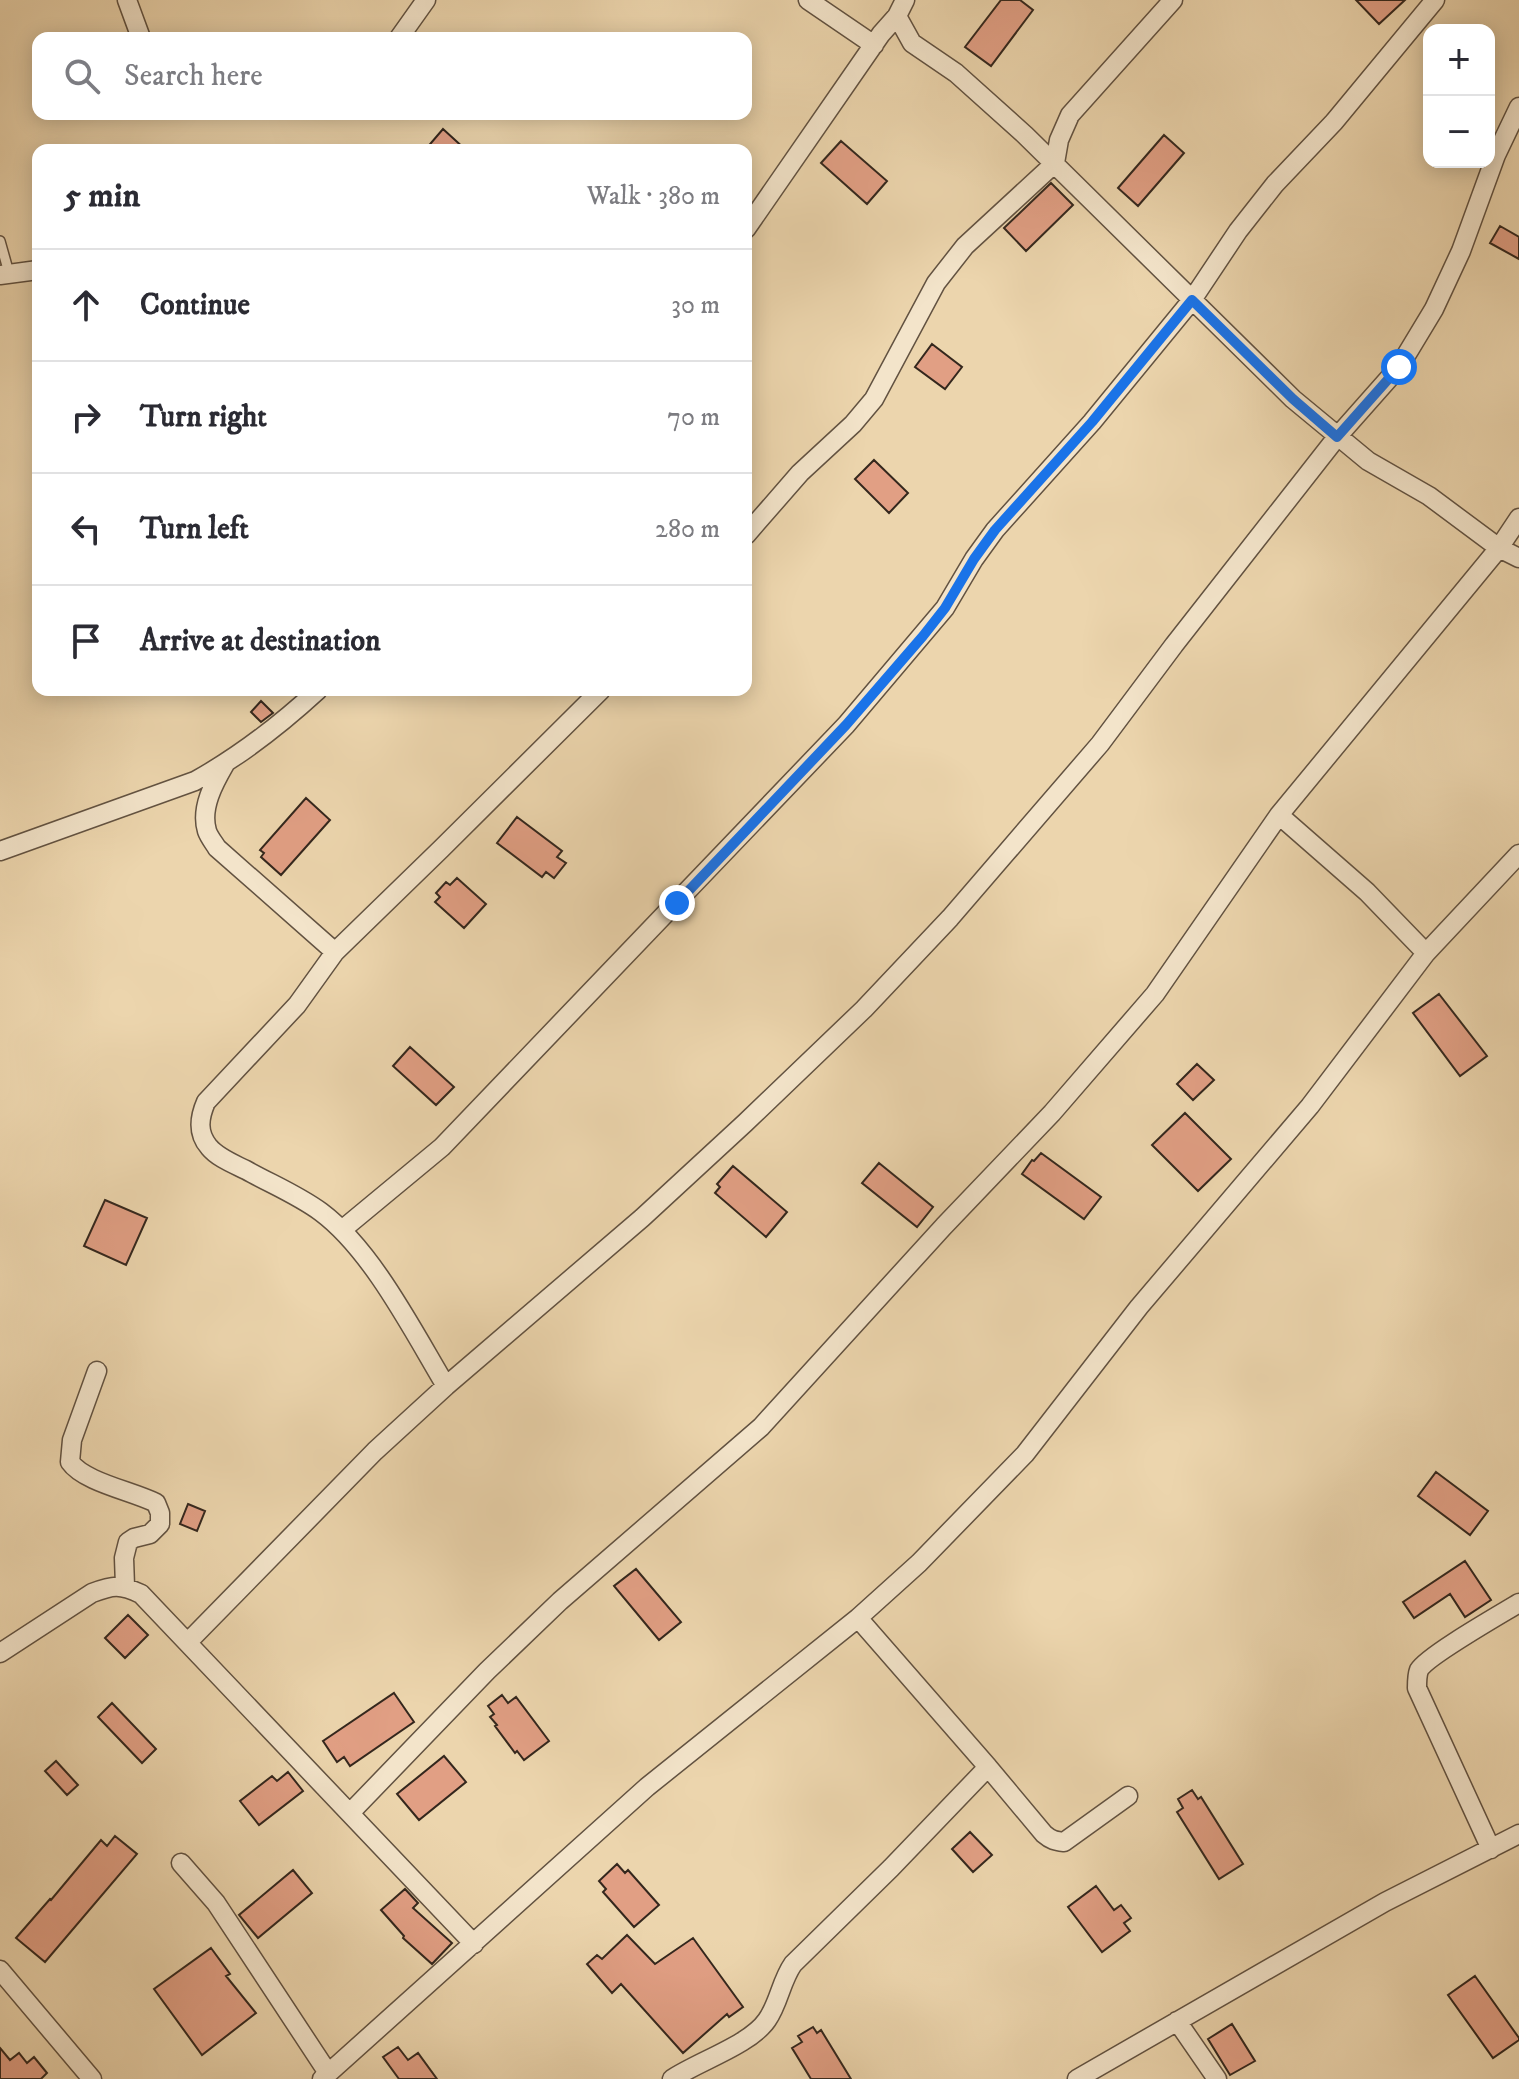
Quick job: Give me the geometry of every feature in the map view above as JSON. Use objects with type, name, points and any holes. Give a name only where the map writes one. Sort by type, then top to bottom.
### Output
[{"type":"street","points":[[127,0],[139,32]]},
{"type":"street","points":[[403,32],[426,0]]},
{"type":"street","points":[[808,0],[874,45]]},
{"type":"street","points":[[752,528],[800,473],[853,424],[874,399],[936,283],[965,246],[1055,163],[1059,140],[1070,115],[1173,0]]},
{"type":"street","points":[[343,1229],[442,1147],[846,725],[945,608],[995,530],[1092,422],[1192,300],[1238,231],[1275,184],[1334,122],[1435,0]]},
{"type":"street","points":[[752,220],[901,8]]},
{"type":"street","points":[[901,8],[912,43],[956,73],[1055,163],[1293,399],[1368,461],[1429,496],[1499,548],[1519,558]]},
{"type":"street","points":[[188,1642],[375,1451],[711,1155],[864,1009],[959,907],[1100,744],[1337,437],[1399,367],[1434,309],[1461,251],[1496,155],[1519,107]]},
{"type":"street","points":[[5,274],[32,271]]},
{"type":"street","points":[[350,1813],[487,1671],[560,1601],[761,1427],[944,1226],[1052,1113],[1155,994],[1279,815],[1499,548],[1519,518]]},
{"type":"street","points":[[0,851],[195,781],[225,764],[284,721],[311,696]]},
{"type":"street","points":[[446,1386],[390,1292],[343,1229],[318,1210],[210,1149],[201,1133],[200,1116],[218,1087],[238,1070],[297,1005],[335,952],[595,696]]},
{"type":"street","points":[[225,764],[210,791],[206,811],[207,830],[217,848],[335,952]]},
{"type":"street","points":[[1279,815],[1367,892],[1426,953]]},
{"type":"street","points":[[181,1863],[216,1903],[325,2076],[647,1787],[858,1618],[919,1563],[1025,1454],[1139,1307],[1310,1106],[1426,953],[1518,858]]},
{"type":"street","points":[[97,1371],[72,1440],[70,1462],[75,1470],[86,1476],[156,1503],[160,1513],[160,1524],[150,1534],[128,1542],[124,1558],[125,1586]]},
{"type":"street","points":[[0,1653],[92,1593],[109,1586],[125,1586],[141,1594],[474,1944]]},
{"type":"street","points":[[1491,1849],[1417,1688],[1417,1680],[1420,1669],[1435,1656],[1519,1603]]},
{"type":"street","points":[[858,1618],[1050,1839],[1064,1842],[1128,1796]]},
{"type":"street","points":[[672,2079],[756,2032],[767,2021],[793,1964],[988,1767]]},
{"type":"street","points":[[1077,2079],[1385,1902],[1519,1834]]},
{"type":"street","points":[[0,1970],[92,2079]]},
{"type":"street","points":[[1177,2021],[1217,2079]]},
{"type":"lane","points":[[0,241],[5,274]]},
{"type":"building","points":[[1001,0],[1020,0],[1033,10],[991,66],[965,47]]},
{"type":"building","points":[[1356,0],[1405,0],[1379,24]]},
{"type":"building","points":[[443,129],[459,144],[430,144]]},
{"type":"building","points":[[1164,135],[1184,153],[1138,206],[1118,188]]},
{"type":"building","points":[[841,141],[887,181],[867,204],[821,163]]},
{"type":"building","points":[[1051,183],[1073,205],[1026,251],[1004,228]]},
{"type":"building","points":[[1500,226],[1519,237],[1519,259],[1490,243]]},
{"type":"building","points":[[932,344],[962,367],[945,389],[915,367]]},
{"type":"building","points":[[874,460],[908,493],[889,513],[855,479]]},
{"type":"building","points":[[261,701],[273,713],[261,722],[251,712]]},
{"type":"building","points":[[306,798],[330,820],[281,875],[261,857],[264,853],[260,850]]},
{"type":"building","points":[[517,817],[562,851],[557,857],[566,863],[554,878],[546,872],[542,877],[497,843]]},
{"type":"building","points":[[457,878],[486,904],[464,928],[435,902],[440,897],[436,893],[446,882],[450,885]]},
{"type":"building","points":[[1439,994],[1487,1056],[1460,1076],[1413,1013]]},
{"type":"building","points":[[410,1047],[454,1087],[436,1105],[393,1066]]},
{"type":"building","points":[[1197,1064],[1214,1080],[1193,1100],[1177,1084]]},
{"type":"building","points":[[1185,1113],[1231,1159],[1198,1191],[1152,1145]]},
{"type":"building","points":[[1041,1153],[1101,1197],[1084,1219],[1022,1174]]},
{"type":"building","points":[[879,1163],[933,1207],[917,1227],[862,1183]]},
{"type":"building","points":[[733,1166],[787,1212],[766,1237],[715,1193],[720,1187],[717,1184]]},
{"type":"building","points":[[105,1200],[147,1218],[126,1265],[84,1246]]},
{"type":"building","points":[[1436,1472],[1488,1511],[1470,1535],[1418,1496]]},
{"type":"building","points":[[188,1504],[205,1511],[197,1531],[180,1524]]},
{"type":"building","points":[[1465,1561],[1491,1600],[1465,1617],[1450,1594],[1414,1618],[1403,1602]]},
{"type":"building","points":[[636,1569],[681,1622],[659,1640],[614,1586]]},
{"type":"building","points":[[128,1615],[148,1635],[125,1658],[105,1638]]},
{"type":"building","points":[[394,1693],[414,1722],[350,1766],[344,1757],[337,1762],[323,1741]]},
{"type":"building","points":[[502,1695],[508,1703],[516,1697],[549,1741],[524,1760],[517,1751],[515,1753],[490,1717],[494,1714],[488,1706]]},
{"type":"building","points":[[112,1703],[156,1749],[142,1763],[98,1717]]},
{"type":"building","points":[[444,1756],[466,1782],[419,1820],[397,1794]]},
{"type":"building","points":[[56,1761],[78,1785],[67,1795],[45,1771]]},
{"type":"building","points":[[288,1772],[303,1791],[259,1825],[240,1801],[272,1776],[277,1781]]},
{"type":"building","points":[[1192,1790],[1198,1799],[1201,1797],[1243,1864],[1219,1879],[1177,1812],[1183,1808],[1178,1799]]},
{"type":"building","points":[[970,1832],[992,1855],[973,1872],[952,1849]]},
{"type":"building","points":[[115,1836],[137,1854],[45,1962],[16,1938],[101,1840],[107,1846]]},
{"type":"building","points":[[617,1864],[625,1873],[628,1870],[659,1905],[634,1927],[603,1892],[606,1889],[599,1881]]},
{"type":"building","points":[[293,1870],[312,1893],[258,1938],[239,1915]]},
{"type":"building","points":[[1096,1886],[1114,1910],[1121,1905],[1131,1918],[1124,1923],[1130,1931],[1102,1952],[1068,1907]]},
{"type":"building","points":[[405,1889],[418,1903],[413,1908],[452,1943],[432,1964],[403,1938],[381,1910]]},
{"type":"building","points":[[627,1935],[655,1964],[693,1938],[743,2007],[729,2017],[727,2014],[683,2053],[621,1984],[612,1993],[587,1964],[597,1955],[602,1959]]},
{"type":"building","points":[[211,1948],[230,1974],[226,1976],[256,2013],[202,2055],[154,1989]]},
{"type":"building","points":[[1475,1976],[1519,2038],[1493,2058],[1448,1995]]},
{"type":"building","points":[[1232,2024],[1255,2061],[1230,2075],[1208,2039]]},
{"type":"building","points":[[813,2027],[817,2033],[821,2030],[851,2079],[811,2079],[792,2048],[802,2042],[798,2036]]},
{"type":"building","points":[[398,2047],[408,2060],[418,2053],[437,2079],[399,2079],[383,2057]]},
{"type":"building","points":[[0,2048],[10,2060],[19,2053],[27,2063],[34,2057],[47,2073],[41,2079],[0,2079]]},
{"type":"route","points":[[677,903],[846,725],[923,636],[945,608],[995,530],[1092,422],[1192,300],[1293,399],[1337,437],[1399,367]]}]
